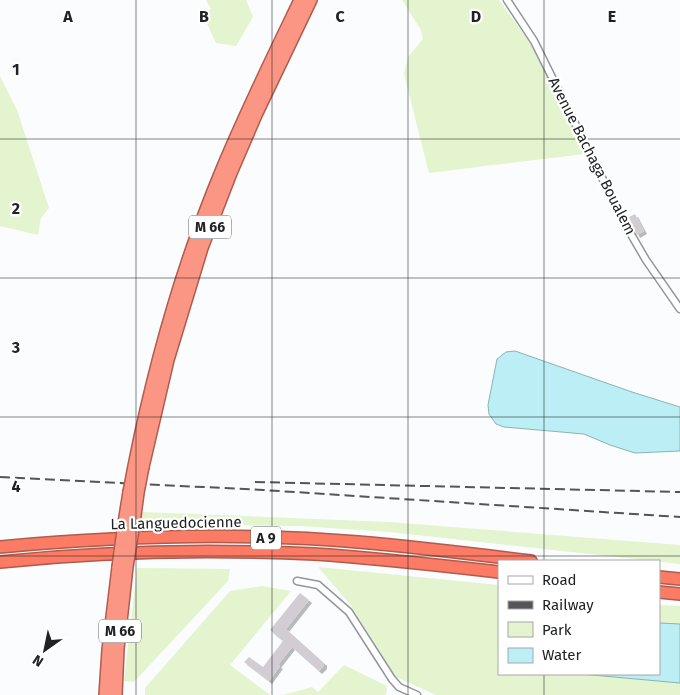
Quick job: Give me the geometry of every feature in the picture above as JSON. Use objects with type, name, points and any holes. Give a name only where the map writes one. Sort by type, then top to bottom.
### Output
[{"type":"highway","name":"M 66","points":[[106,695],[108,650],[138,467],[143,422],[158,360],[176,296],[221,170],[300,0]]},
{"type":"highway","name":"M 66","points":[[138,467],[202,248],[256,115],[311,0]]},
{"type":"highway","name":"La Languedocienne","points":[[0,547],[82,540],[193,536],[366,543],[522,560]]},
{"type":"highway","name":"La Languedocienne","points":[[0,562],[97,554],[249,552],[357,557],[498,572]]},
{"type":"highway","name":"M 66","points":[[116,695],[122,567]]},
{"type":"highway","points":[[660,577],[680,579]]},
{"type":"highway","points":[[660,592],[680,594]]},
{"type":"street","name":"Avenue Bachaga Boualem","points":[[507,0],[534,41],[625,224],[646,260],[680,309]]},
{"type":"street","points":[[297,581],[318,585],[349,612],[392,679],[399,687],[417,695]]},
{"type":"green space","points":[[206,0],[246,0],[253,17],[236,46],[216,43],[202,13],[211,9]]},
{"type":"green space","points":[[402,0],[499,0],[538,54],[584,154],[429,173],[404,74],[408,57],[423,39],[421,30]]},
{"type":"green space","points":[[0,76],[17,110],[49,208],[41,218],[38,235],[0,226]]},
{"type":"green space","points":[[142,512],[389,522],[680,545],[680,564],[660,562],[660,560],[644,560],[389,532],[301,526],[142,524]]},
{"type":"green space","points":[[318,567],[498,585],[498,675],[660,675],[660,605],[680,606],[680,695],[436,695],[396,677],[350,604]]},
{"type":"green space","points":[[137,568],[230,569],[228,581],[134,682],[124,681]]},
{"type":"green space","points":[[262,586],[291,591],[230,665],[270,695],[145,695],[145,688],[230,591]]},
{"type":"green space","points":[[344,665],[387,686],[386,695],[283,695],[312,687],[318,692]]},
{"type":"water","points":[[515,351],[680,407],[680,451],[635,453],[584,434],[504,427],[496,424],[489,414],[488,405],[497,359],[506,352]]},
{"type":"water","points":[[660,623],[680,624],[680,683],[592,675],[660,675]]},
{"type":"building","points":[[635,214],[644,231],[637,235],[629,220],[629,217]]},
{"type":"building","points":[[300,593],[309,600],[286,629],[324,663],[324,666],[319,671],[292,647],[278,665],[280,666],[269,681],[244,662],[249,657],[263,667],[283,641],[270,630]]},
{"type":"railway","points":[[0,477],[263,490],[680,517]]},
{"type":"railway","points":[[255,482],[680,492]]}]
